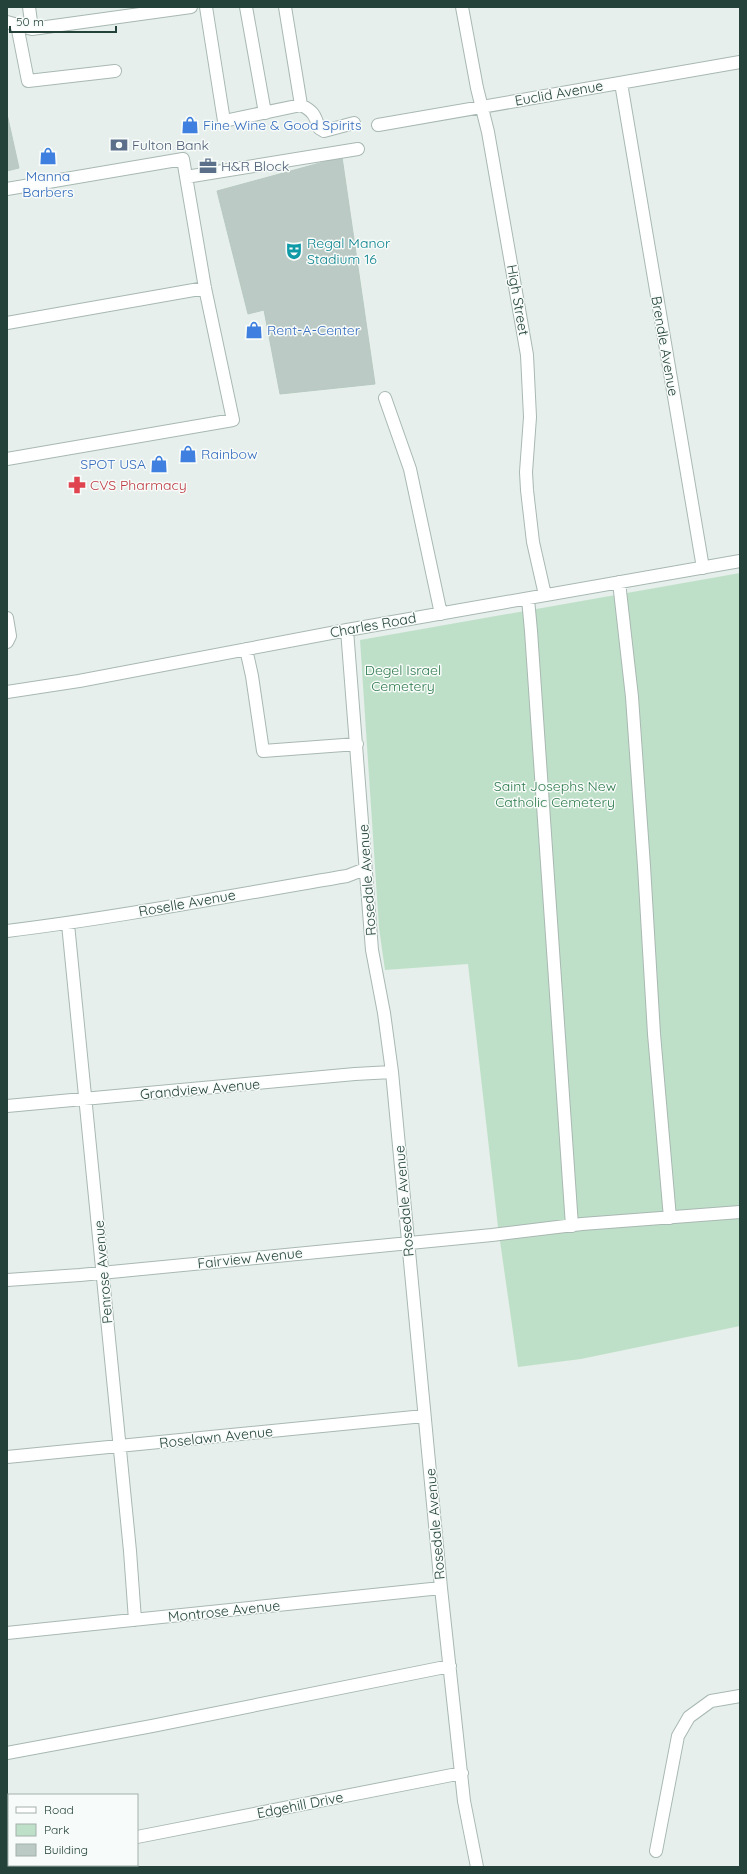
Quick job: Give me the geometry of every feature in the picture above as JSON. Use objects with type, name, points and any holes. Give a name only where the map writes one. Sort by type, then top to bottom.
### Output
[{"type":"street","points":[[29,7],[32,29]]},
{"type":"street","points":[[12,23],[32,29],[190,7]]},
{"type":"street","points":[[206,7],[224,121],[301,105],[310,110],[315,117],[319,128],[324,131],[354,123]]},
{"type":"street","points":[[246,7],[265,113]]},
{"type":"street","points":[[285,7],[301,105]]},
{"type":"street","name":"High Street","points":[[462,7],[477,88],[488,132],[528,355],[530,417],[526,472],[527,490],[533,542],[545,595]]},
{"type":"street","points":[[12,23],[28,81],[115,71]]},
{"type":"street","name":"Euclid Avenue","points":[[378,125],[740,62]]},
{"type":"street","name":"Brendle Avenue","points":[[621,83],[702,568]]},
{"type":"street","points":[[186,177],[358,149]]},
{"type":"street","points":[[7,189],[183,159],[205,288],[233,420],[7,459]]},
{"type":"street","points":[[7,323],[205,288]]},
{"type":"street","points":[[385,398],[410,469],[441,614]]},
{"type":"street","name":"Charles Road","points":[[7,692],[79,681],[347,630],[740,561]]},
{"type":"street","points":[[619,582],[632,697],[654,1034],[670,1218]]},
{"type":"street","points":[[528,599],[572,1226]]},
{"type":"street","points":[[7,618],[10,636],[7,642]]},
{"type":"street","name":"Rosedale Avenue","points":[[347,630],[372,950],[384,1013],[392,1072],[424,1416],[464,1801],[477,1867]]},
{"type":"street","points":[[246,649],[252,676],[263,751],[357,744]]},
{"type":"street","name":"Roselle Avenue","points":[[7,931],[68,924],[347,876],[365,869]]},
{"type":"street","name":"Penrose Avenue","points":[[68,924],[103,1272],[135,1620]]},
{"type":"street","name":"Grandview Avenue","points":[[7,1106],[392,1072]]},
{"type":"street","name":"Fairview Avenue","points":[[7,1280],[492,1235],[572,1226],[740,1212]]},
{"type":"street","name":"Roselawn Avenue","points":[[7,1457],[424,1416]]},
{"type":"street","name":"Montrose Avenue","points":[[7,1633],[442,1588]]},
{"type":"street","points":[[7,1753],[168,1723],[450,1666]]},
{"type":"street","points":[[656,1851],[678,1736],[689,1717],[711,1701],[740,1696]]},
{"type":"street","name":"Edgehill Drive","points":[[138,1837],[462,1773]]},
{"type":"green space","name":"Saint Josephs New Catholic Cemetery","points":[[740,573],[740,1326],[581,1359],[518,1367],[498,1227],[468,964],[385,970],[379,928],[360,640]]},
{"type":"building","points":[[7,114],[19,168],[7,171]]},
{"type":"building","name":"Regal Manor Stadium 16","points":[[342,157],[375,384],[280,394],[264,310],[248,314],[217,191]]},
{"type":"place","name":"Fine Wine & Good Spirits","points":[[190,125]]},
{"type":"place","name":"Fulton Bank","points":[[119,145]]},
{"type":"place","name":"Manna Barbers","points":[[48,156]]},
{"type":"place","name":"H&R Block","points":[[208,166]]},
{"type":"place","name":"Regal Manor Stadium 16","points":[[294,251]]},
{"type":"place","name":"Rent-A-Center","points":[[254,330]]},
{"type":"place","name":"Rainbow","points":[[188,454]]},
{"type":"place","name":"SPOT USA","points":[[159,464]]},
{"type":"place","name":"CVS Pharmacy","points":[[77,485]]},
{"type":"park label","name":"Degel Israel Cemetery","points":[[403,678]]}]
